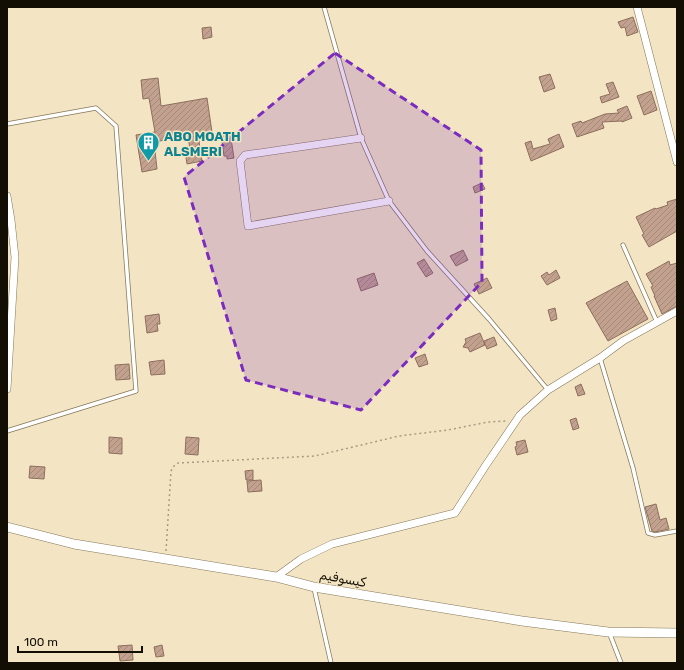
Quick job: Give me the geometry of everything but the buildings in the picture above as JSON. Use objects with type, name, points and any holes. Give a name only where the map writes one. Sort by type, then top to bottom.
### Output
[{"type":"street","points":[[637,7],[677,162]]},
{"type":"street","points":[[361,138],[245,155],[240,161],[248,226],[389,201]]},
{"type":"street","points":[[7,196],[12,220],[15,257],[7,389]]},
{"type":"street","points":[[276,576],[300,559],[332,544],[455,513],[520,415],[548,390],[600,358],[623,341],[677,311]]},
{"type":"street","name":"كيسوفيم","points":[[7,527],[74,544],[276,576],[314,587],[522,621],[608,632],[677,633]]},
{"type":"lane","points":[[324,7],[361,138],[389,201],[427,251],[489,319],[548,390]]},
{"type":"lane","points":[[7,124],[96,108],[116,126],[136,391],[7,432]]},
{"type":"lane","points":[[623,245],[657,322]]},
{"type":"lane","points":[[600,358],[633,468],[648,533],[655,535],[677,531]]},
{"type":"lane","points":[[314,587],[330,663]]},
{"type":"lane","points":[[608,632],[621,663]]},
{"type":"path","points":[[165,559],[171,471],[178,463],[314,456],[399,436],[448,430],[488,422],[516,421]]},
{"type":"highlighted area","points":[[335,53],[481,150],[482,282],[361,410],[246,380],[184,177]]},
{"type":"place","name":"ABO MOATH ALSMERI","points":[[148,162]]}]
